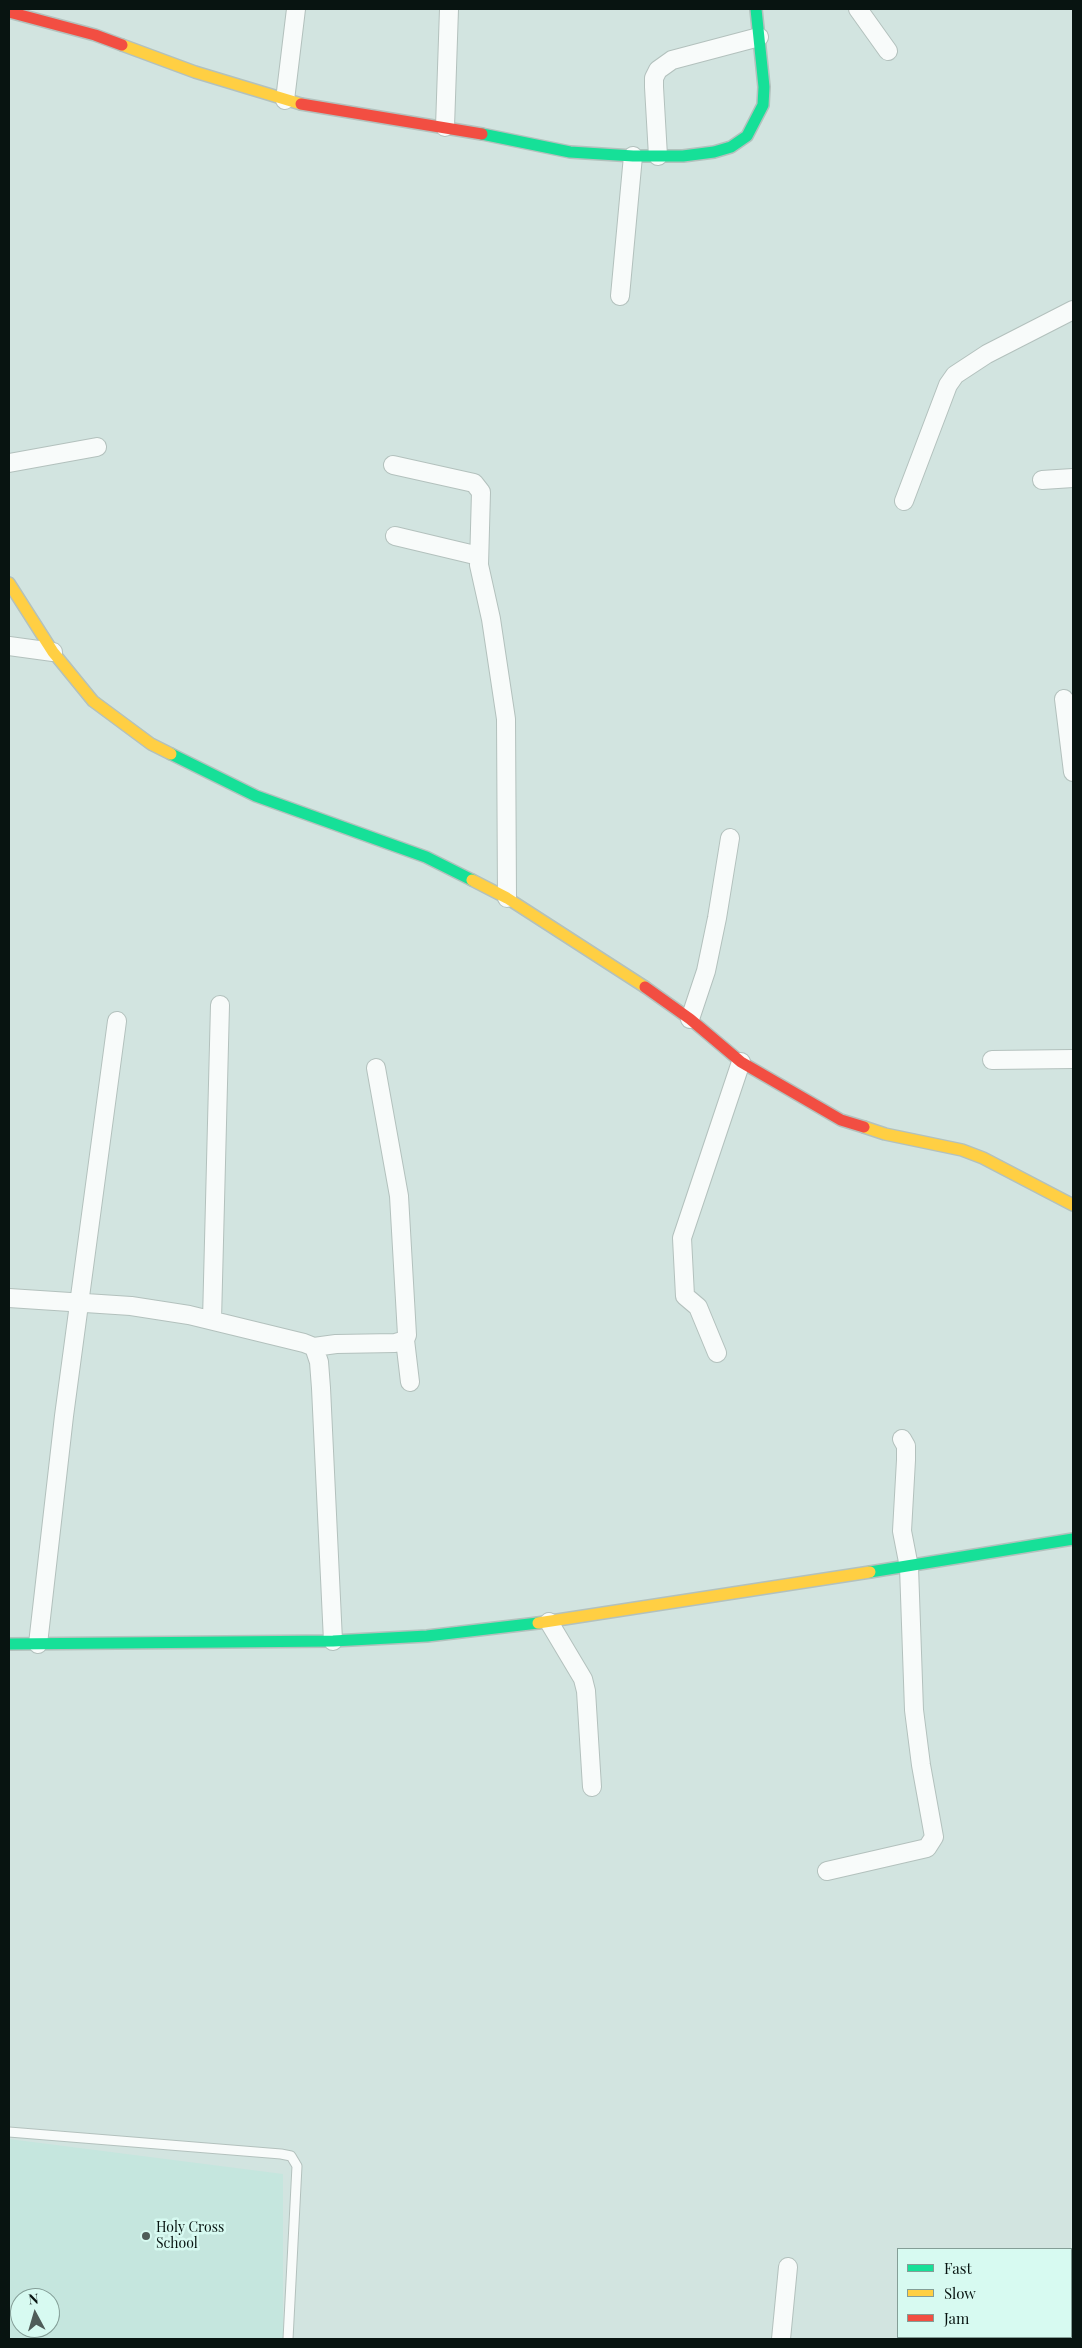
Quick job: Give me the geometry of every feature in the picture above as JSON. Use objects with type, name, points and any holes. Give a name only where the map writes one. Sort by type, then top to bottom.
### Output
[{"type":"street","points":[[285,100],[296,9]]},
{"type":"street","points":[[445,127],[449,9]]},
{"type":"street","points":[[9,12],[94,35],[195,72],[308,106],[372,118],[445,127],[570,152],[633,156],[683,156],[714,152],[731,147],[747,136],[757,120],[763,105],[764,87],[756,9]]},
{"type":"street","points":[[858,9],[888,51]]},
{"type":"street","points":[[658,156],[654,78],[658,70],[672,60],[759,37]]},
{"type":"street","points":[[620,296],[633,156]]},
{"type":"street","points":[[904,501],[948,385],[955,374],[988,354],[1073,310]]},
{"type":"street","points":[[9,463],[97,447]]},
{"type":"street","points":[[393,465],[465,481],[478,487],[481,500],[479,556],[506,719],[507,898]]},
{"type":"street","points":[[1042,480],[1073,478]]},
{"type":"street","points":[[395,536],[479,556]]},
{"type":"street","points":[[9,583],[52,652],[93,701],[151,744],[256,796],[426,857],[507,898],[690,1020],[741,1062],[841,1120],[885,1134],[962,1150],[983,1158],[1073,1205]]},
{"type":"street","points":[[9,646],[52,652]]},
{"type":"street","points":[[1064,699],[1073,772]]},
{"type":"street","points":[[690,1020],[706,971],[718,918],[730,838]]},
{"type":"street","points":[[212,1320],[220,1005]]},
{"type":"street","points":[[38,1644],[64,1416],[117,1021]]},
{"type":"street","points":[[992,1060],[1073,1059]]},
{"type":"street","points":[[717,1353],[698,1307],[685,1296],[682,1238],[741,1062]]},
{"type":"street","points":[[376,1068],[399,1196],[408,1329],[405,1340],[410,1382]]},
{"type":"street","points":[[9,1298],[131,1306],[212,1320],[314,1347],[336,1344],[395,1343],[405,1340]]},
{"type":"street","points":[[314,1347],[319,1362],[321,1388],[333,1640]]},
{"type":"street","points":[[827,1871],[926,1848],[934,1837],[921,1765],[914,1710],[909,1567],[902,1531],[906,1446],[902,1439]]},
{"type":"street","points":[[9,1644],[333,1640],[427,1636],[549,1622],[909,1567],[1073,1539]]},
{"type":"street","points":[[549,1622],[583,1679],[586,1691],[592,1787]]},
{"type":"street","points":[[780,2339],[788,2267]]},
{"type":"lane","points":[[9,2132],[291,2156],[296,2166],[288,2339]]},
{"type":"shaded area","name":"Holy Cross School","points":[[9,2139],[283,2174],[283,2339],[9,2339]]},
{"type":"traffic: fast","points":[[482,134],[570,152],[633,156],[683,156],[714,152],[731,147],[747,136],[763,105],[764,87],[756,9]]},
{"type":"traffic: fast","points":[[171,754],[256,796],[426,857],[472,880]]},
{"type":"traffic: fast","points":[[870,1572],[1073,1539]]},
{"type":"traffic: fast","points":[[9,1644],[333,1641],[427,1636],[538,1623]]},
{"type":"traffic: slow","points":[[122,45],[195,72],[301,104]]},
{"type":"traffic: slow","points":[[9,583],[53,652],[93,701],[151,744],[171,754]]},
{"type":"traffic: slow","points":[[472,880],[507,898],[645,987]]},
{"type":"traffic: slow","points":[[864,1127],[885,1134],[962,1150],[983,1158],[1073,1205]]},
{"type":"traffic: slow","points":[[538,1623],[870,1572]]},
{"type":"traffic: jam","points":[[9,12],[95,35],[122,45]]},
{"type":"traffic: jam","points":[[301,104],[482,134]]},
{"type":"traffic: jam","points":[[645,987],[690,1019],[741,1062],[841,1120],[864,1127]]},
{"type":"place","name":"Holy Cross School","points":[[146,2236]]}]
